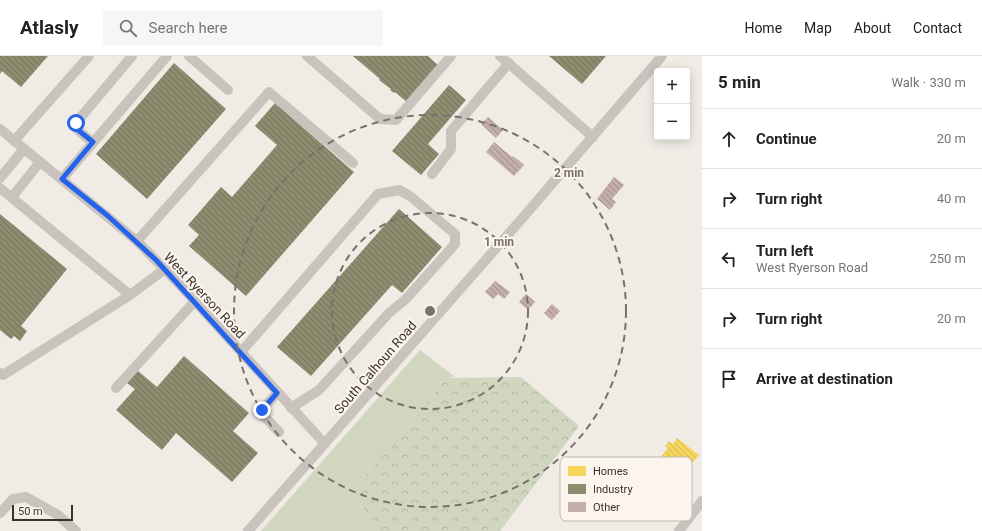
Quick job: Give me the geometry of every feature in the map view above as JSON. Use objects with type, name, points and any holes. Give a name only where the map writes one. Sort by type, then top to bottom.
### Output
[{"type":"street","points":[[14,141],[89,56]]},
{"type":"street","points":[[93,142],[78,130],[76,123],[132,56]]},
{"type":"street","points":[[62,179],[167,56]]},
{"type":"street","points":[[189,56],[228,90]]},
{"type":"street","points":[[307,56],[380,120],[396,120],[451,56]]},
{"type":"street","points":[[500,56],[593,137]]},
{"type":"street","name":"South Calhoun Road","points":[[248,531],[593,137],[662,56]]},
{"type":"street","points":[[432,174],[451,149],[451,131],[509,63]]},
{"type":"street","points":[[136,241],[269,92],[353,162]]},
{"type":"street","name":"West Ryerson Road","points":[[0,129],[136,241],[165,269],[325,444]]},
{"type":"street","points":[[0,178],[24,148]]},
{"type":"street","points":[[12,197],[40,162]]},
{"type":"street","points":[[0,188],[130,295]]},
{"type":"street","points":[[241,352],[378,194],[399,190],[410,196],[455,234],[455,244],[406,299],[389,313],[319,390],[291,408]]},
{"type":"street","points":[[0,373],[3,375],[130,295],[165,269]]},
{"type":"street","points":[[116,388],[195,301]]},
{"type":"street","points":[[277,393],[262,410],[263,415],[279,432]]},
{"type":"street","points":[[0,513],[13,500],[26,497],[58,515],[76,531]]},
{"type":"street","points":[[692,514],[702,501]]},
{"type":"street","points":[[679,531],[687,521]]},
{"type":"green space","points":[[420,350],[455,377],[447,378],[351,492],[379,531],[261,531]]},
{"type":"green space","points":[[521,377],[579,426],[500,531],[379,531],[351,492],[447,378]]},
{"type":"building: Homes","points":[[677,438],[699,455],[692,463],[692,457],[661,457],[668,448],[665,446],[669,441],[673,444]]},
{"type":"building: Industry","points":[[0,56],[48,56],[21,87],[2,71],[0,74]]},
{"type":"building: Industry","points":[[353,56],[428,56],[439,66],[408,103],[395,92],[394,93],[390,90],[391,89]]},
{"type":"building: Industry","points":[[549,56],[606,56],[582,84]]},
{"type":"building: Industry","points":[[174,63],[226,109],[147,199],[96,154]]},
{"type":"building: Industry","points":[[449,85],[466,100],[428,144],[439,154],[421,175],[392,151]]},
{"type":"building: Industry","points":[[275,103],[354,172],[246,296],[189,246],[199,235],[188,225],[221,187],[232,197],[277,145],[255,126]]},
{"type":"building: Industry","points":[[399,209],[442,247],[402,293],[392,285],[311,376],[277,347]]},
{"type":"building: Industry","points":[[0,214],[67,269],[21,326],[27,331],[20,341],[14,336],[11,339],[0,330]]},
{"type":"building: Industry","points":[[184,356],[249,413],[233,431],[258,453],[232,482],[176,433],[162,450],[116,410],[135,389],[127,383],[138,371],[157,387]]},
{"type":"building: Other","points":[[488,117],[503,130],[496,138],[481,124]]},
{"type":"building: Other","points":[[494,142],[524,165],[514,176],[486,152]]},
{"type":"building: Other","points":[[614,177],[624,185],[612,199],[616,202],[610,210],[597,199]]},
{"type":"building: Other","points":[[495,281],[510,292],[504,299],[498,294],[493,299],[485,292]]},
{"type":"building: Other","points":[[526,294],[535,302],[528,310],[519,302]]},
{"type":"building: Other","points":[[552,304],[560,311],[552,320],[544,313]]},
{"type":"route","points":[[76,123],[78,130],[93,142],[62,179],[108,216],[156,260],[277,393],[262,410]]}]
